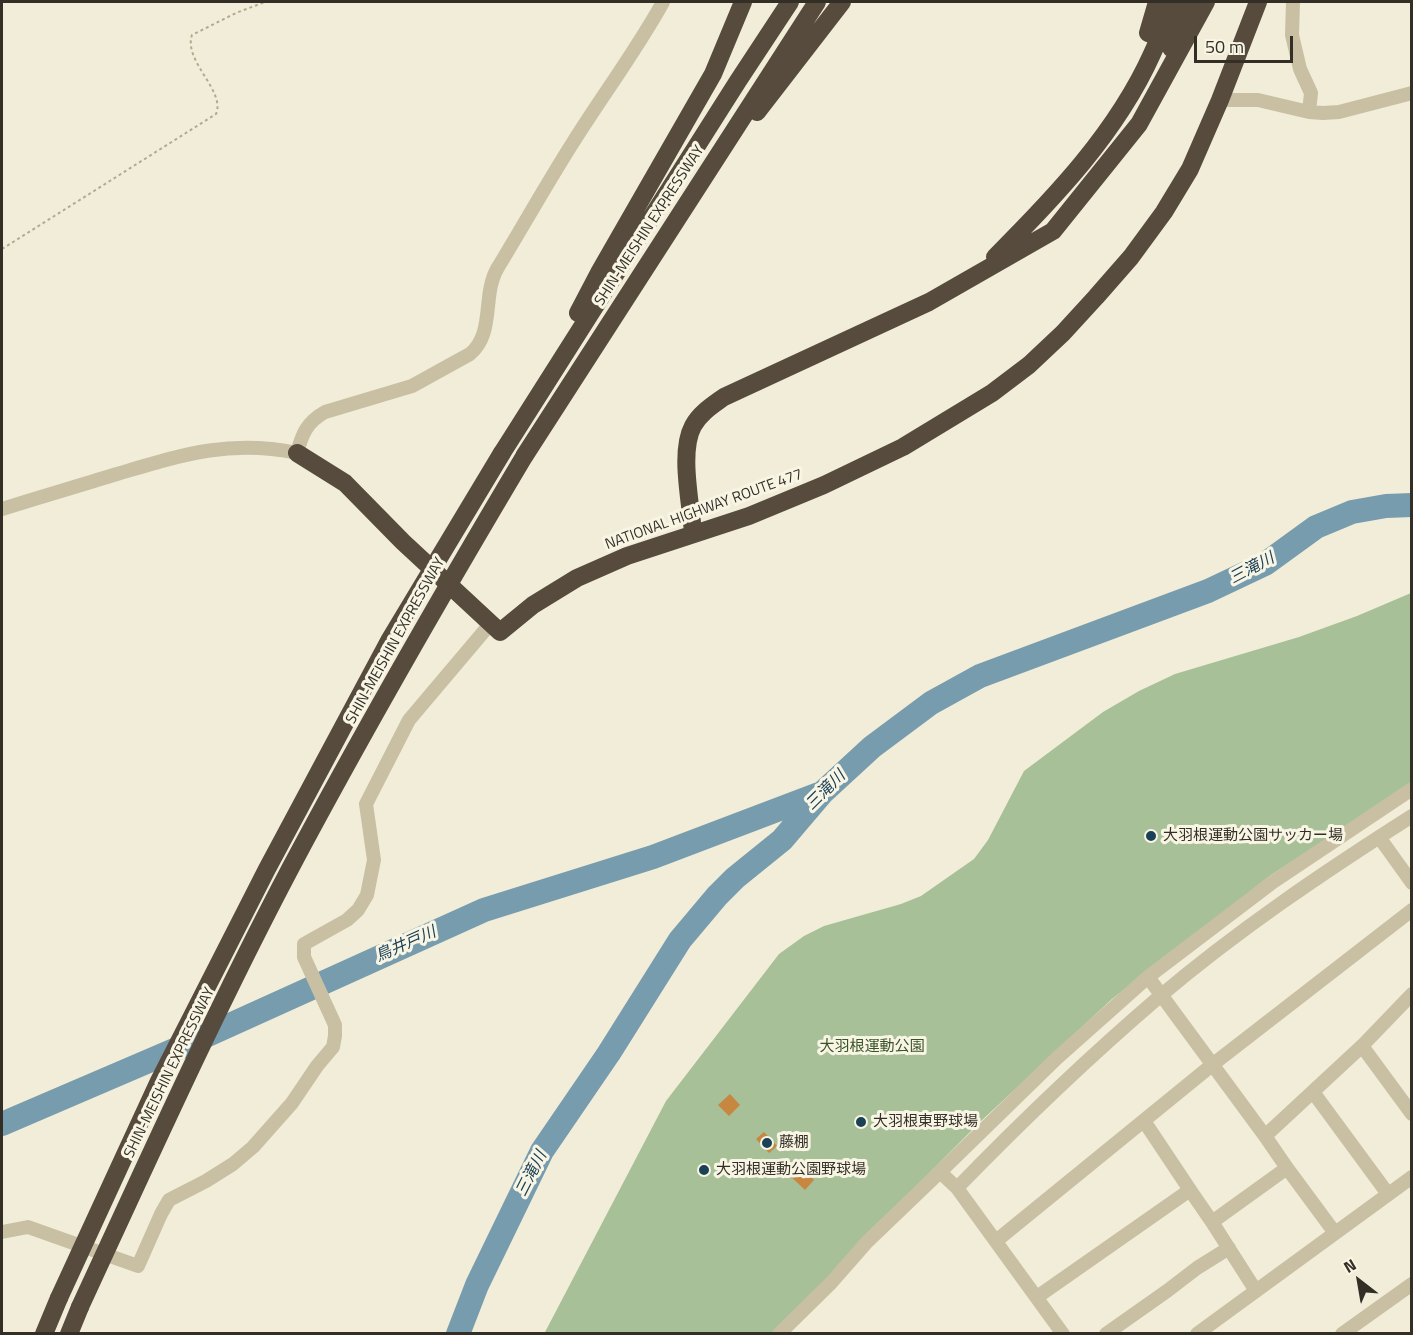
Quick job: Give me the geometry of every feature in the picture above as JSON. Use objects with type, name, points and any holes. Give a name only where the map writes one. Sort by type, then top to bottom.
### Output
[{"type":"highway","points":[[518,426],[600,271],[713,74],[743,2]]},
{"type":"highway","name":"SHIN-MEISHIN EXPRESSWAY","points":[[44,1334],[159,1081],[267,869],[389,641],[518,426],[790,2]]},
{"type":"highway","name":"SHIN-MEISHIN EXPRESSWAY","points":[[69,1334],[181,1089],[291,868],[424,626],[525,455],[816,2]]},
{"type":"highway","points":[[688,199],[842,2]]},
{"type":"highway","points":[[1121,111],[1154,17],[1157,2]]},
{"type":"highway","points":[[979,273],[1039,213],[1081,164],[1121,111],[1152,54],[1172,2]]},
{"type":"highway","points":[[1139,124],[1188,2]]},
{"type":"highway","points":[[693,533],[686,462],[693,426],[705,410],[724,397],[929,302],[1053,231],[1139,124],[1206,2]]},
{"type":"highway","name":"NATIONAL HIGHWAY ROUTE 477","points":[[491,623],[500,632],[533,605],[577,578],[627,556],[749,516],[824,485],[903,447],[992,393],[1029,365],[1063,333],[1131,258],[1164,212],[1190,169],[1258,2]]},
{"type":"highway","points":[[297,453],[345,483],[491,623]]},
{"type":"street","points":[[2,509],[179,456],[210,449],[240,446],[274,448],[297,453],[302,435],[316,417],[325,412],[424,381],[476,348],[484,330],[491,280],[571,145],[663,2]]},
{"type":"street","points":[[1293,2],[1292,35],[1300,69],[1311,93],[1309,112]]},
{"type":"street","points":[[1220,100],[1258,100],[1309,112],[1338,112],[1412,93]]},
{"type":"street","points":[[2,1232],[28,1227],[138,1266],[160,1214],[169,1200],[233,1164],[253,1147],[292,1103],[333,1047],[335,1036],[335,1025],[304,957],[304,944],[347,920],[358,910],[367,895],[374,861],[366,804],[409,720],[491,623]]},
{"type":"street","points":[[778,1334],[831,1283],[867,1242],[1057,1058],[1148,977],[1273,882],[1412,789]]},
{"type":"street","points":[[957,1188],[1065,1081],[1161,996],[1279,905],[1412,816]]},
{"type":"street","points":[[1378,837],[1412,883]]},
{"type":"street","points":[[996,1241],[1212,1065],[1412,910]]},
{"type":"street","points":[[1148,977],[1335,1233]]},
{"type":"street","points":[[1265,1136],[1410,998]]},
{"type":"street","points":[[1362,1046],[1412,1114]]},
{"type":"street","points":[[1313,1092],[1388,1194]]},
{"type":"street","points":[[1144,1121],[1256,1291]]},
{"type":"street","points":[[1212,1222],[1287,1167]]},
{"type":"street","points":[[940,1172],[957,1188],[1064,1334]]},
{"type":"street","points":[[1197,1334],[1412,1177]]},
{"type":"street","points":[[1037,1297],[1190,1190]]},
{"type":"street","points":[[1106,1334],[1197,1268],[1229,1248]]},
{"type":"street","points":[[1342,1334],[1412,1284]]},
{"type":"path","points":[[2,249],[216,114],[218,103],[190,47],[192,35],[236,13],[265,2]]},
{"type":"green space","name":"大羽根運動公園","points":[[1411,593],[1411,784],[1271,875],[1112,999],[980,1122],[773,1333],[544,1334],[666,1101],[779,954],[804,936],[824,926],[921,896],[974,859],[988,840],[1024,771],[1103,712],[1139,691],[1175,674],[1299,637]]},
{"type":"building","points":[[730,1094],[740,1105],[729,1116],[718,1105]]},
{"type":"building","name":"藤棚","points":[[764,1132],[777,1146],[769,1153],[756,1139]]},
{"type":"building","points":[[796,1162],[814,1180],[805,1190],[786,1172]]},
{"type":"waterway","name":"三滝川","points":[[458,1334],[477,1285],[542,1151],[609,1053],[680,940],[717,896],[735,878],[782,840],[822,793],[872,747],[931,703],[980,676],[1208,591],[1265,564],[1316,527],[1352,512],[1386,506],[1412,505]]},
{"type":"waterway","name":"鳥井戸川","points":[[2,1124],[179,1048],[484,910],[653,857],[819,794]]},
{"type":"place","name":"大羽根運動公園サッカー場","points":[[1151,836]]},
{"type":"place","name":"大羽根東野球場","points":[[861,1122]]},
{"type":"place","name":"藤棚","points":[[767,1143]]},
{"type":"place","name":"大羽根運動公園野球場","points":[[704,1170]]}]
